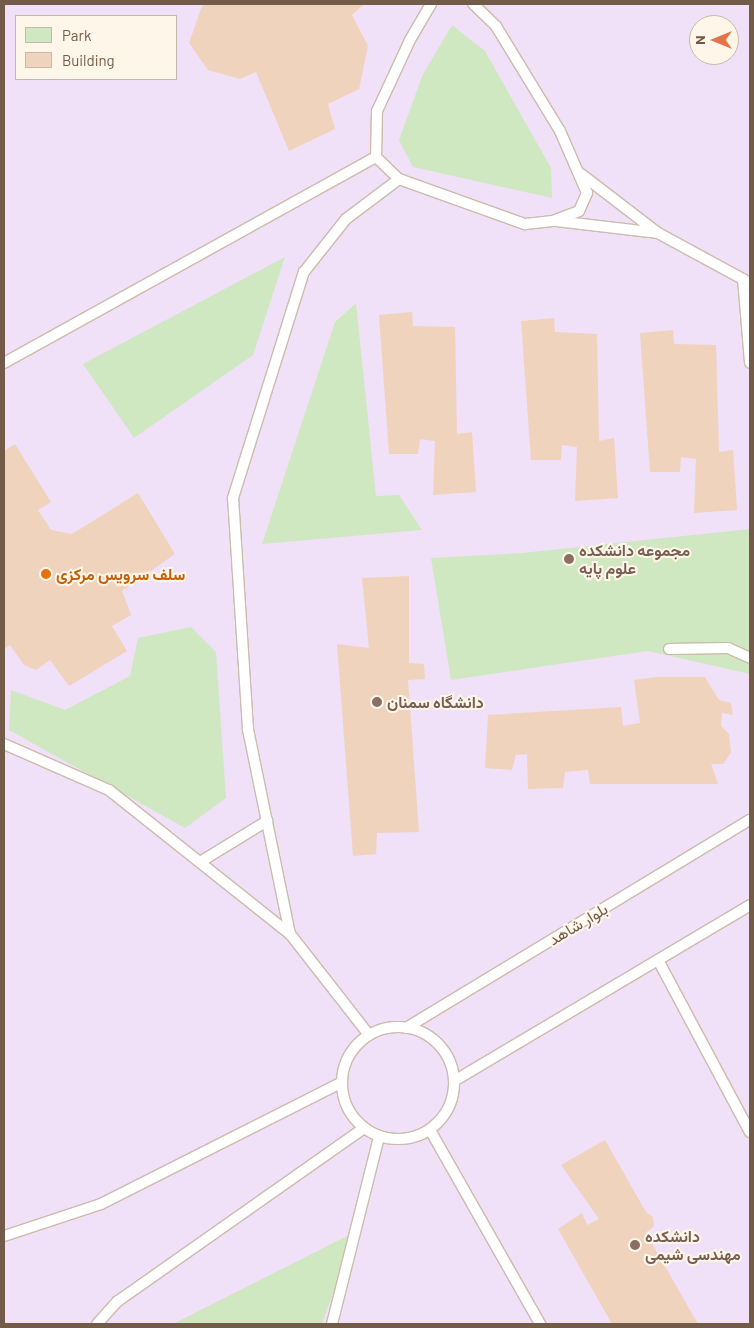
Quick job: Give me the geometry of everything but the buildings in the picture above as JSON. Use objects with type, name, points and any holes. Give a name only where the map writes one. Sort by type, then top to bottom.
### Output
[{"type":"lane","points":[[431,4],[378,111],[376,157],[398,179],[525,224],[553,221],[658,233]]},
{"type":"lane","points":[[473,4],[496,26],[560,130],[581,174],[587,193],[580,211],[553,221]]},
{"type":"lane","points":[[4,363],[376,157]]},
{"type":"lane","points":[[581,174],[658,233],[747,281],[750,363]]},
{"type":"lane","points":[[290,934],[248,729],[233,498],[304,272],[346,219],[398,179]]},
{"type":"lane","points":[[669,649],[728,648],[750,658]]},
{"type":"lane","points":[[4,744],[109,790],[200,862],[290,934],[369,1035]]},
{"type":"lane","name":"بلوار شاهد","points":[[406,1028],[750,820]]},
{"type":"lane","points":[[200,862],[267,821]]},
{"type":"lane","points":[[454,1081],[750,905]]},
{"type":"lane","points":[[658,960],[750,1132]]},
{"type":"lane","points":[[387,1028],[406,1028],[424,1034],[440,1046],[450,1062],[454,1081],[452,1100],[443,1117],[430,1130],[405,1138],[379,1137],[364,1128],[352,1115],[342,1082],[354,1048],[369,1035],[387,1028]]},
{"type":"lane","points":[[4,1236],[101,1204],[342,1082]]},
{"type":"lane","points":[[97,1324],[118,1301],[364,1128]]},
{"type":"lane","points":[[430,1130],[540,1324]]},
{"type":"lane","points":[[332,1324],[379,1137]]},
{"type":"shaded area","name":"دانشگاه سمنان","points":[[4,4],[750,4],[750,1324],[4,1324]]},
{"type":"green space","points":[[452,25],[485,51],[551,168],[552,198],[413,167],[399,140],[423,74]]},
{"type":"green space","points":[[285,257],[253,355],[134,438],[83,364]]},
{"type":"green space","points":[[356,303],[376,496],[399,495],[422,530],[262,544],[335,322]]},
{"type":"green space","points":[[750,529],[750,674],[648,651],[451,680],[431,558],[522,553]]},
{"type":"green space","points":[[191,627],[216,652],[226,798],[185,828],[9,730],[11,690],[65,710],[130,676],[138,638]]},
{"type":"green space","points":[[355,1232],[322,1324],[173,1324]]},
{"type":"place","name":"مجموعه دانشکده علوم پایه","points":[[569,559]]},
{"type":"place","name":"سلف سرویس مرکزی","points":[[46,574]]},
{"type":"place","name":"دانشگاه سمنان","points":[[377,702]]},
{"type":"place","name":"دانشکده مهندسی شیمی","points":[[635,1245]]}]
